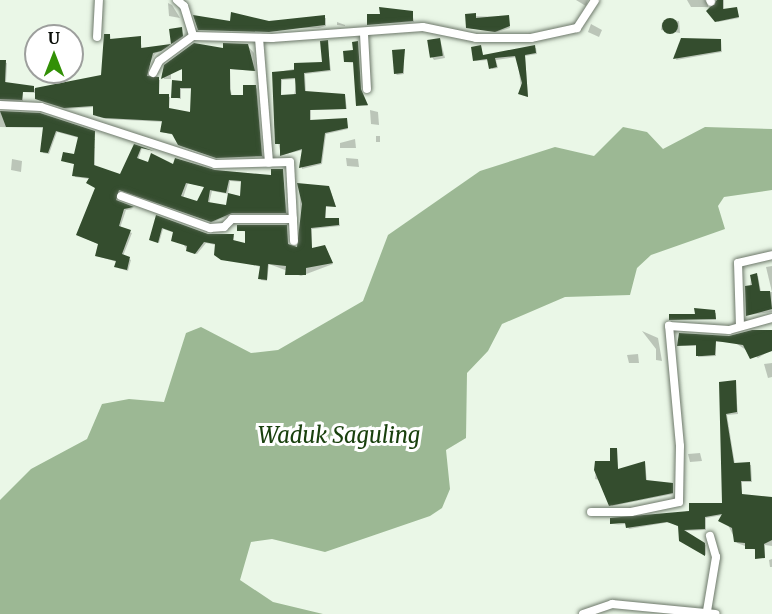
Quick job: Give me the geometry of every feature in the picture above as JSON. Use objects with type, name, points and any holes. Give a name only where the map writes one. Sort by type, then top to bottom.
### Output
[{"type":"street","points":[[98,37],[99,0]]},
{"type":"street","points":[[177,0],[184,6],[193,36]]},
{"type":"street","points":[[153,73],[159,61],[193,36],[259,38],[364,33],[423,27],[488,39],[531,39],[577,28],[595,0]]},
{"type":"street","points":[[364,33],[367,89]]},
{"type":"street","points":[[259,38],[268,163]]},
{"type":"street","points":[[0,105],[41,107],[215,164],[293,165],[294,241]]},
{"type":"street","points":[[121,196],[210,228],[224,227],[232,219],[293,219]]},
{"type":"street","points":[[740,326],[738,263],[772,255]]},
{"type":"street","points":[[591,512],[678,504],[680,446],[667,328],[740,326],[772,318]]},
{"type":"street","points":[[583,614],[612,604],[712,613],[716,556],[710,536]]},
{"type":"water","name":"Waduk Saguling","points":[[623,127],[647,132],[663,149],[705,127],[772,129],[772,190],[724,197],[718,206],[725,229],[651,255],[637,268],[630,295],[565,297],[502,324],[488,351],[467,373],[466,438],[446,450],[450,489],[442,508],[430,516],[325,552],[272,539],[251,542],[240,580],[273,602],[323,614],[0,614],[0,500],[31,469],[87,439],[102,404],[129,399],[164,402],[186,333],[201,327],[251,353],[278,350],[363,301],[388,235],[480,171],[555,147],[594,156]]},
{"type":"building","points":[[717,0],[723,0],[723,9],[737,7],[739,17],[715,22],[706,11]]},
{"type":"building","points":[[379,7],[413,11],[413,21],[367,25],[367,14],[380,14]]},
{"type":"building","points":[[231,12],[269,21],[325,15],[325,25],[269,32],[198,30],[193,15],[230,21]]},
{"type":"building","points":[[476,13],[476,18],[509,15],[510,26],[495,32],[466,28],[465,14]]},
{"type":"building","points":[[670,18],[676,20],[678,26],[676,32],[670,34],[664,32],[662,26],[664,20]]},
{"type":"building","points":[[182,27],[183,36],[161,51],[153,53],[147,76],[159,77],[159,94],[169,94],[169,108],[190,112],[191,88],[180,88],[180,98],[171,98],[172,80],[182,81],[182,69],[161,79],[164,65],[194,43],[223,48],[223,43],[248,44],[255,71],[230,69],[230,89],[231,95],[243,95],[243,85],[256,85],[262,156],[216,158],[178,145],[172,134],[160,132],[162,121],[104,118],[93,115],[93,106],[64,108],[35,99],[35,88],[55,84],[84,84],[84,78],[101,75],[104,34],[110,34],[110,39],[141,36],[141,48],[171,44],[169,29]]},
{"type":"building","points":[[440,38],[443,56],[430,58],[427,40]]},
{"type":"building","points":[[681,38],[721,39],[721,51],[673,59]]},
{"type":"building","points":[[328,40],[330,70],[304,73],[305,91],[345,94],[346,109],[310,110],[310,120],[347,118],[348,128],[325,133],[321,163],[299,168],[302,149],[280,156],[280,144],[275,144],[272,72],[294,70],[294,63],[322,62],[320,41]],"holes":[[[295,78],[296,94],[281,95],[281,79]]]},
{"type":"building","points":[[358,41],[361,89],[368,105],[356,106],[353,62],[344,62],[343,51],[353,50],[352,42]]},
{"type":"building","points":[[481,45],[483,55],[535,45],[536,53],[525,55],[528,97],[518,94],[522,83],[515,56],[495,58],[497,67],[489,69],[487,59],[473,61],[471,47]]},
{"type":"building","points":[[405,49],[403,73],[394,74],[392,50]]},
{"type":"building","points":[[0,60],[6,60],[5,82],[34,86],[34,92],[23,92],[22,100],[0,99]]},
{"type":"building","points":[[0,111],[40,113],[95,131],[94,165],[120,174],[134,144],[154,151],[141,148],[137,158],[148,162],[151,153],[173,164],[175,158],[215,170],[271,175],[271,169],[283,169],[286,213],[232,213],[211,222],[119,190],[116,200],[134,207],[124,209],[119,226],[131,230],[122,254],[130,257],[127,270],[114,267],[116,261],[95,256],[98,244],[76,235],[95,188],[86,183],[89,178],[72,176],[74,164],[61,161],[63,152],[74,154],[78,137],[56,131],[48,153],[40,152],[43,127],[6,127]],"holes":[[[229,180],[241,181],[240,196],[228,193],[226,205],[208,202],[210,190],[226,193]],[[186,183],[204,187],[197,201],[181,196]]]},
{"type":"building","points":[[297,183],[329,186],[336,207],[326,206],[325,218],[339,218],[339,225],[311,228],[312,248],[325,245],[333,263],[306,268],[306,275],[285,275],[286,266],[268,264],[267,280],[258,279],[260,266],[221,260],[214,255],[215,244],[204,242],[195,254],[186,251],[187,246],[171,241],[173,232],[162,228],[158,243],[149,240],[156,215],[208,234],[234,234],[233,240],[245,243],[245,231],[237,231],[237,225],[287,225],[288,244],[297,247],[302,204]]},
{"type":"building","points":[[757,273],[760,291],[770,291],[772,309],[746,316],[745,286],[752,285],[750,275]]},
{"type":"building","points":[[694,308],[715,310],[716,319],[669,320],[669,314],[695,314]]},
{"type":"building","points":[[752,330],[772,330],[772,351],[750,359],[743,345],[716,341],[715,355],[702,356],[696,356],[696,345],[677,346],[679,333],[729,336]]},
{"type":"building","points":[[736,380],[737,412],[726,414],[734,463],[750,462],[751,481],[741,481],[742,494],[772,497],[772,540],[764,544],[765,558],[755,559],[755,549],[745,549],[745,543],[734,542],[732,528],[718,521],[722,514],[705,517],[705,529],[684,530],[705,543],[705,556],[679,541],[678,526],[667,522],[626,528],[625,523],[610,524],[610,518],[689,511],[689,503],[722,503],[719,382]]},
{"type":"building","points":[[610,448],[617,448],[618,469],[645,461],[646,480],[673,483],[673,493],[609,506],[594,470],[595,461],[610,461]]}]
